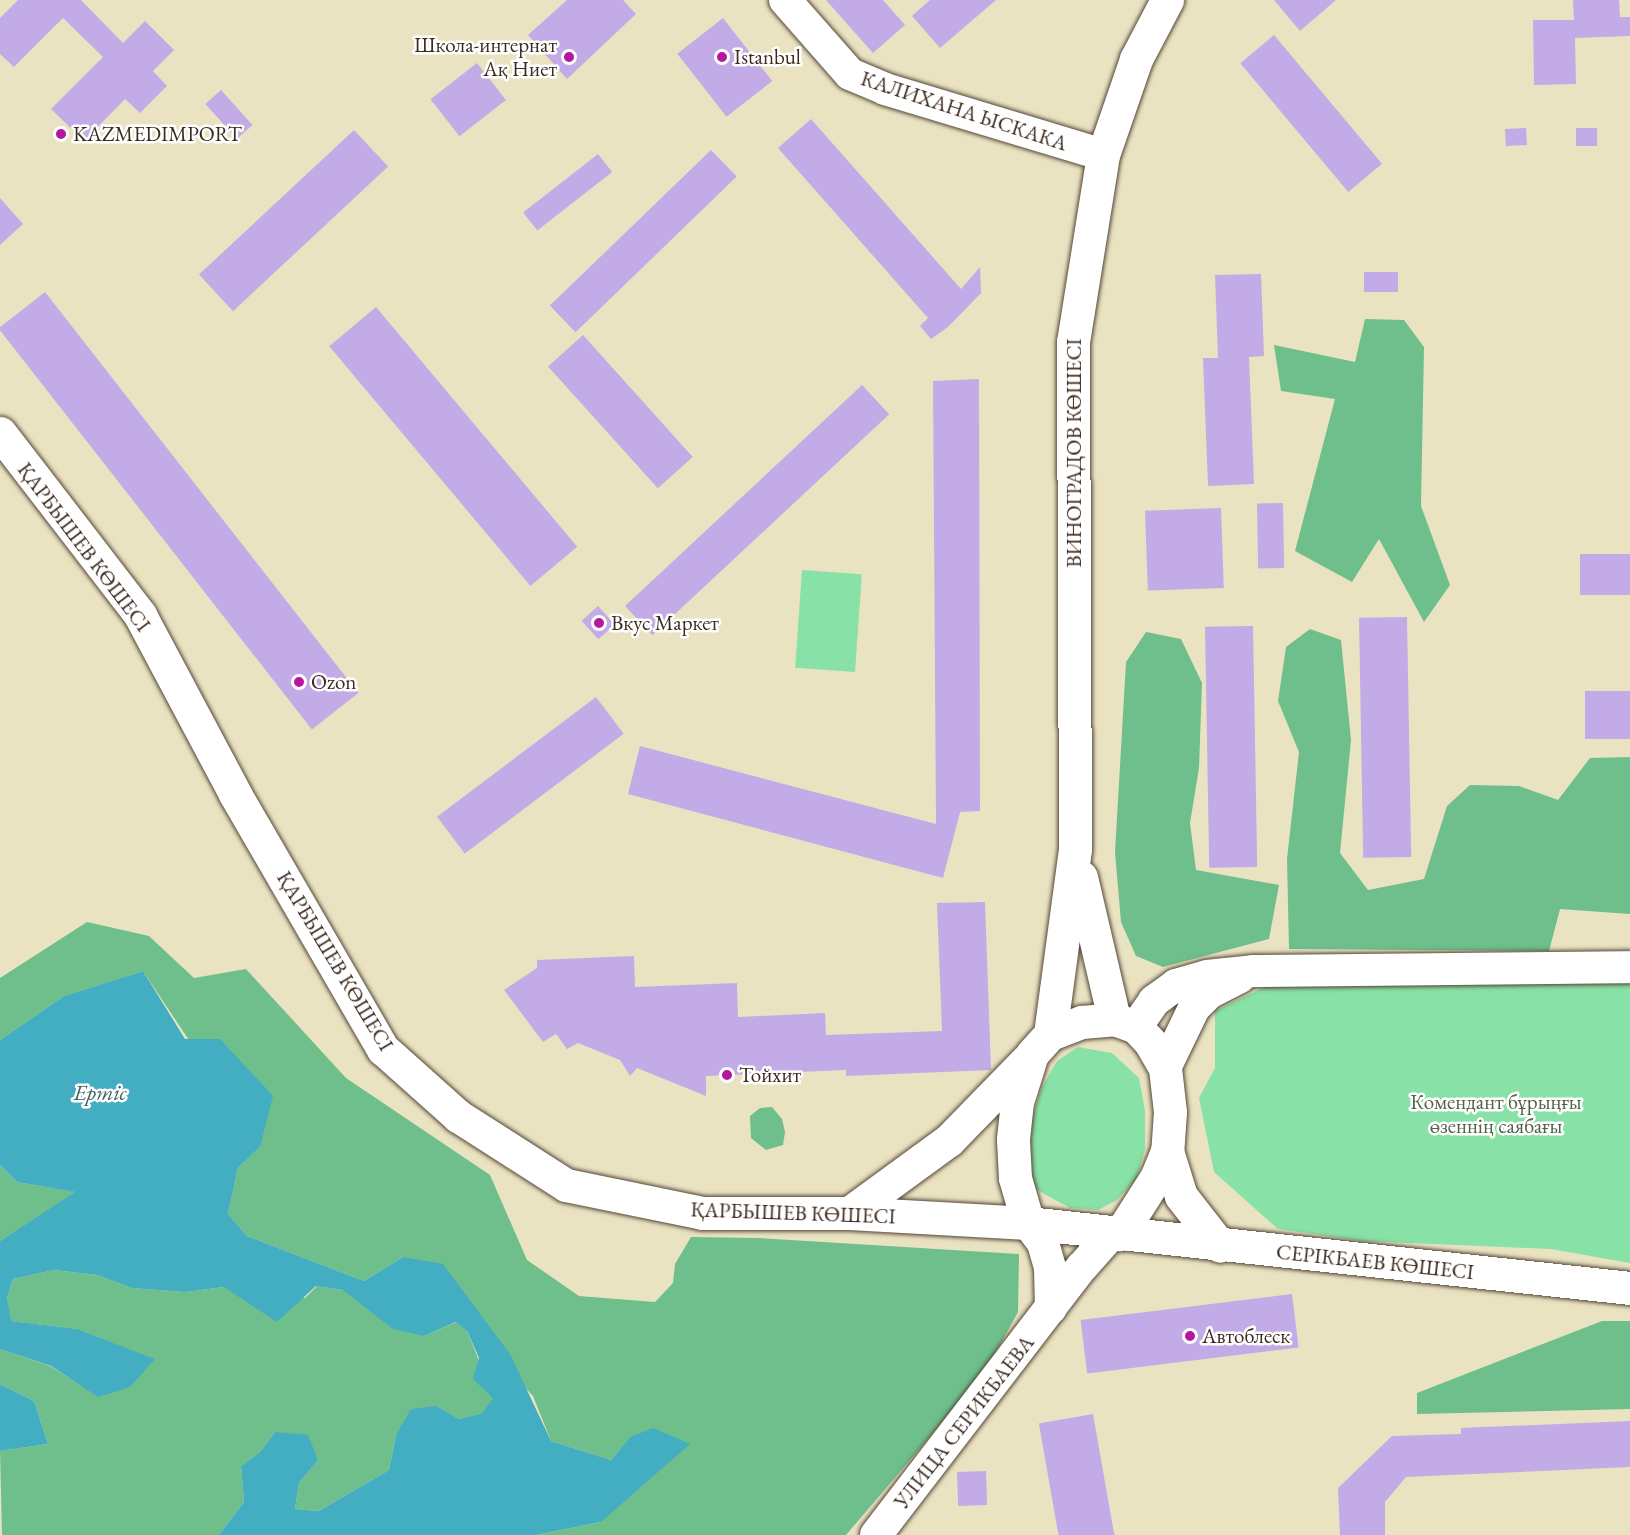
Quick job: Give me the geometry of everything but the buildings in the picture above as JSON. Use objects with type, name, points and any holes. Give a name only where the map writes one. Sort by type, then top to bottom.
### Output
[{"type":"main road","name":"ВИНОГРАДОВ КӨШЕСІ","points":[[1075,849],[1073,342],[1103,155],[1136,59],[1167,0]]},
{"type":"main road","name":"ҚАРБЫШЕВ КӨШЕСІ","points":[[0,433],[140,615],[235,794],[382,1049],[458,1116],[566,1185],[702,1213],[849,1213],[1028,1222],[1117,1233]]},
{"type":"main road","points":[[1075,849],[1125,1023],[1165,1068],[1170,1112],[1167,1151],[1142,1205],[1117,1233]]},
{"type":"main road","points":[[1028,1222],[1015,1178],[1013,1139],[1017,1102],[1041,1044],[1075,849]]},
{"type":"main road","points":[[849,1213],[950,1140],[1041,1044],[1082,1022],[1125,1023]]},
{"type":"main road","points":[[1167,1151],[1181,1196],[1220,1246]]},
{"type":"main road","name":"СЕРІКБАЕВ КӨШЕСІ","points":[[1117,1233],[1220,1246],[1630,1287]]},
{"type":"street","name":"КАЛИХАНА ЫСКАКА","points":[[785,0],[849,74],[885,89],[1103,155]]},
{"type":"street","points":[[1125,1023],[1176,985],[1207,976],[1253,971],[1630,967]]},
{"type":"street","points":[[1165,1068],[1194,1008],[1209,993],[1253,971]]},
{"type":"street","points":[[1028,1222],[1043,1243],[1050,1268],[1051,1308]]},
{"type":"street","name":"УЛИЦА СЕРИКБАЕВА","points":[[876,1535],[1051,1308],[1117,1233]]},
{"type":"green space","points":[[1365,319],[1404,320],[1424,347],[1421,506],[1450,585],[1424,622],[1379,539],[1352,582],[1295,551],[1335,399],[1281,391],[1274,345],[1355,362]]},
{"type":"green space","points":[[802,570],[862,574],[855,672],[795,668]]},
{"type":"green space","points":[[1310,629],[1341,640],[1351,740],[1340,853],[1368,890],[1424,879],[1447,806],[1470,785],[1519,786],[1558,800],[1590,758],[1630,757],[1630,914],[1560,909],[1549,951],[1289,949],[1287,859],[1299,752],[1278,701],[1286,647]]},
{"type":"green space","points":[[1146,632],[1181,639],[1202,683],[1199,768],[1190,823],[1196,870],[1279,885],[1269,939],[1163,967],[1136,956],[1121,922],[1115,852],[1126,662]]},
{"type":"green space","points":[[87,922],[149,936],[194,978],[246,969],[346,1078],[490,1175],[527,1260],[579,1296],[655,1302],[673,1283],[675,1264],[691,1237],[759,1238],[1019,1254],[1018,1312],[985,1372],[846,1535],[536,1535],[601,1522],[630,1437],[611,1460],[551,1441],[533,1396],[403,1257],[364,1281],[247,1236],[228,1214],[238,1168],[260,1147],[143,971],[64,996],[0,1040],[0,978]]},
{"type":"green space","name":"Комендант бұрыңғы өзеннің саябағы","points":[[1630,980],[1630,1263],[1551,1249],[1363,1241],[1278,1229],[1214,1172],[1199,1098],[1215,1068],[1215,1011],[1267,986]]},
{"type":"green space","points":[[1078,1047],[1112,1053],[1139,1078],[1145,1111],[1145,1149],[1137,1178],[1117,1200],[1098,1210],[1070,1208],[1030,1186],[1026,1139],[1042,1087],[1057,1061]]},
{"type":"green space","points":[[772,1107],[782,1119],[785,1132],[783,1145],[766,1150],[751,1138],[750,1116],[760,1108]]},
{"type":"green space","points":[[0,1165],[17,1182],[76,1192],[0,1241]]},
{"type":"green space","points":[[54,1270],[97,1275],[132,1288],[185,1292],[224,1287],[305,1298],[317,1286],[343,1290],[424,1336],[457,1322],[467,1331],[494,1398],[482,1413],[459,1419],[437,1406],[396,1435],[389,1470],[319,1511],[295,1509],[299,1483],[318,1460],[275,1432],[260,1452],[241,1466],[244,1502],[219,1535],[2,1535],[0,1451],[48,1444],[34,1401],[0,1384],[0,1349],[50,1366],[98,1396],[154,1359],[78,1329],[10,1321],[7,1298],[13,1279]]},
{"type":"green space","points":[[1602,1321],[1630,1321],[1630,1409],[1417,1414],[1417,1393]]},
{"type":"water","name":"Ертіс","points":[[143,971],[185,1039],[220,1039],[273,1096],[260,1147],[238,1168],[228,1214],[247,1236],[364,1281],[403,1257],[443,1264],[510,1354],[551,1441],[611,1460],[630,1437],[653,1428],[690,1444],[601,1522],[536,1535],[219,1535],[244,1502],[241,1466],[260,1452],[275,1432],[308,1435],[318,1460],[299,1483],[295,1509],[319,1511],[389,1470],[396,1435],[411,1409],[437,1406],[459,1419],[482,1413],[493,1398],[473,1379],[479,1358],[467,1331],[456,1322],[424,1336],[393,1329],[343,1290],[316,1286],[277,1322],[224,1287],[185,1292],[132,1288],[97,1275],[54,1270],[13,1279],[7,1298],[11,1321],[78,1329],[155,1359],[130,1387],[98,1397],[51,1366],[0,1349],[0,1241],[75,1192],[17,1182],[0,1165],[0,1040],[64,996]]},
{"type":"water","points":[[0,1384],[34,1401],[48,1444],[0,1451]]},
{"type":"place","name":"Школа-интернат Ақ Ниет","points":[[569,57]]},
{"type":"place","name":"Istanbul","points":[[722,57]]},
{"type":"place","name":"KAZMEDIMPORT","points":[[61,134]]},
{"type":"place","name":"Вкус Маркет","points":[[599,623]]},
{"type":"place","name":"Ozon","points":[[299,682]]},
{"type":"place","name":"Тойхит","points":[[727,1075]]},
{"type":"place","name":"Автоблеск","points":[[1190,1336]]}]
